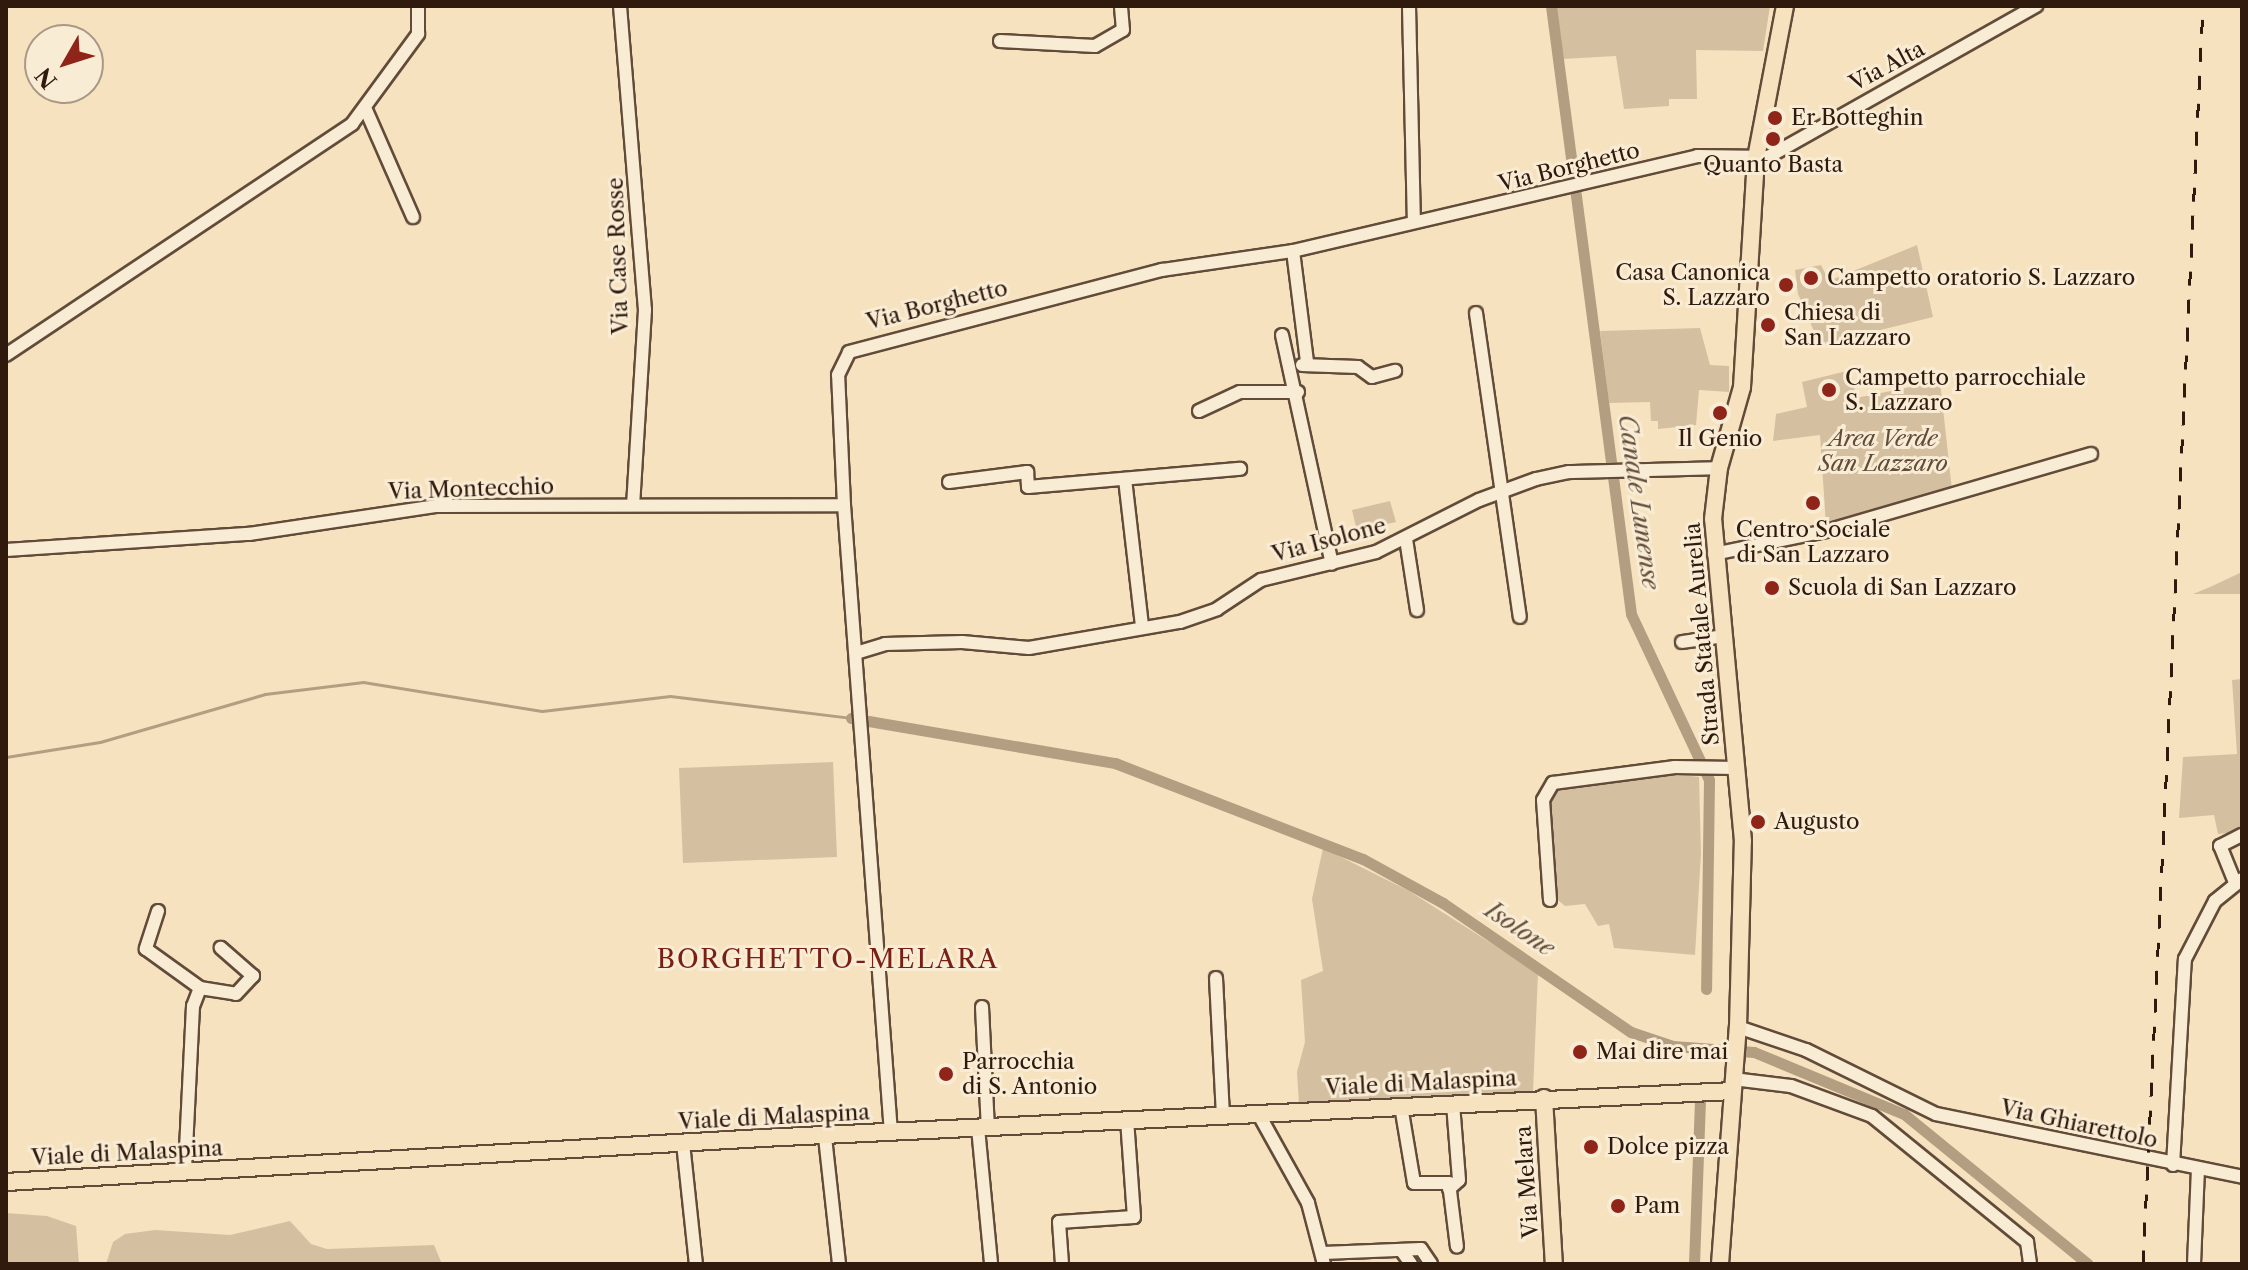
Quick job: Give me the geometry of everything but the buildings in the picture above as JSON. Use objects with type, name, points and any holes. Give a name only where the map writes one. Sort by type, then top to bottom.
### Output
[{"type":"main road","name":"Strada Statale Aurelia","points":[[1720,1264],[1738,1030],[1743,841],[1714,554],[1719,468],[1742,387],[1756,158],[1785,6]]},
{"type":"main road","name":"Viale di Malaspina","points":[[6,1182],[683,1143],[1699,1091],[1733,1081]]},
{"type":"main road","name":"Via Melara","points":[[1544,1098],[1554,1264]]},
{"type":"street","points":[[6,355],[159,250],[252,194],[366,110],[418,34],[418,6]]},
{"type":"street","name":"Via Case Rosse","points":[[620,6],[645,310],[633,505]]},
{"type":"street","points":[[1000,41],[1095,46],[1123,30],[1121,6]]},
{"type":"street","points":[[1409,6],[1414,222]]},
{"type":"street","name":"Via Alta","points":[[1756,158],[1790,146],[2036,6]]},
{"type":"street","points":[[366,110],[413,217]]},
{"type":"street","name":"Via Borghetto","points":[[891,1133],[844,505],[838,375],[853,348],[1211,259],[1293,251],[1574,188],[1697,156],[1756,158]]},
{"type":"street","points":[[1293,251],[1307,362]]},
{"type":"street","points":[[1476,313],[1498,493],[1520,617]]},
{"type":"street","points":[[1282,335],[1298,392],[1332,564]]},
{"type":"street","points":[[1292,371],[1307,362]]},
{"type":"street","points":[[1307,362],[1327,369],[1358,367],[1372,377],[1395,371]]},
{"type":"street","points":[[1199,411],[1240,392],[1298,392]]},
{"type":"street","points":[[1714,554],[1826,531],[2091,454]]},
{"type":"street","name":"Via Isolone","points":[[856,653],[885,644],[962,642],[1029,648],[1202,615],[1261,580],[1332,564],[1406,539],[1498,493],[1536,479],[1603,471],[1719,468]]},
{"type":"street","points":[[949,482],[1027,472],[1028,487],[1240,469]]},
{"type":"street","points":[[1125,479],[1142,626]]},
{"type":"street","name":"Via Montecchio","points":[[6,550],[249,534],[437,506],[844,505]]},
{"type":"street","points":[[1406,539],[1417,610]]},
{"type":"street","points":[[1682,642],[1724,636]]},
{"type":"street","points":[[1550,900],[1543,800],[1553,783],[1621,772],[1736,768]]},
{"type":"street","points":[[2238,880],[2220,846],[2242,835]]},
{"type":"street","name":"Via Ghiarettolo","points":[[1738,1030],[1793,1044],[1936,1114],[2173,1165],[2185,959],[2215,901],[2238,880]]},
{"type":"street","points":[[158,911],[146,949],[200,988],[236,994],[253,976],[221,948]]},
{"type":"street","points":[[1216,978],[1223,1115]]},
{"type":"street","points":[[185,1171],[193,1006],[200,988]]},
{"type":"street","points":[[982,1007],[983,1128],[991,1264]]},
{"type":"street","points":[[1733,1081],[1791,1086],[1872,1116],[2027,1242],[2030,1264]]},
{"type":"street","points":[[1449,1189],[1459,1180],[1453,1103]]},
{"type":"street","points":[[1401,1106],[1414,1183],[1449,1183],[1457,1247]]},
{"type":"street","points":[[1258,1113],[1308,1203],[1324,1259],[1421,1249],[1431,1264]]},
{"type":"street","points":[[1062,1264],[1059,1222],[1134,1217],[1127,1120]]},
{"type":"street","points":[[825,1137],[839,1264]]},
{"type":"street","points":[[683,1143],[696,1264]]},
{"type":"street","points":[[2173,1165],[2242,1177]]},
{"type":"street","points":[[2194,1264],[2198,1168]]},
{"type":"street","points":[[1401,1250],[1411,1264]]},
{"type":"green space","points":[[1556,6],[1770,6],[1763,51],[1696,50],[1697,99],[1669,99],[1669,106],[1624,109],[1616,56],[1563,59]]},
{"type":"green space","points":[[1917,245],[1933,317],[1820,345],[1798,294],[1795,270],[1821,265],[1829,281]]},
{"type":"green space","points":[[1700,328],[1710,365],[1729,366],[1729,392],[1699,390],[1696,425],[1658,429],[1658,421],[1651,421],[1650,402],[1609,403],[1600,331]]},
{"type":"green space","name":"Area Verde San Lazzaro","points":[[1851,370],[1856,398],[1940,381],[1952,490],[1826,525],[1820,435],[1773,441],[1776,414],[1807,407],[1802,382]]},
{"type":"green space","points":[[1390,501],[1396,522],[1357,531],[1352,510]]},
{"type":"green space","points":[[2242,572],[2242,594],[2193,594],[2210,587]]},
{"type":"green space","points":[[2242,679],[2242,831],[2218,834],[2214,815],[2179,818],[2183,757],[2237,754],[2232,680]]},
{"type":"green space","points":[[833,762],[837,857],[683,863],[679,768]]},
{"type":"green space","points":[[1659,772],[1699,777],[1701,853],[1695,955],[1614,948],[1609,924],[1598,926],[1585,904],[1565,906],[1554,897],[1548,806],[1552,793],[1566,785]]},
{"type":"green space","points":[[1323,848],[1409,891],[1538,973],[1533,1092],[1299,1105],[1297,1072],[1305,1042],[1301,980],[1323,971],[1312,899]]},
{"type":"green space","points":[[6,1213],[47,1216],[76,1226],[79,1264],[6,1264]]},
{"type":"green space","points":[[290,1221],[311,1244],[327,1249],[434,1245],[442,1264],[106,1264],[113,1242],[125,1234],[155,1230],[230,1235]]},
{"type":"waterway","name":"Canale Lunense","points":[[1551,6],[1631,614],[1709,780],[1706,989]]},
{"type":"waterway","points":[[6,757],[100,742],[265,694],[363,682],[542,711],[670,696],[851,718]]},
{"type":"waterway","name":"Isolone","points":[[851,718],[1115,763],[1363,859],[1443,903],[1631,1032],[1673,1046],[1754,1052],[1904,1114],[2088,1264]]},
{"type":"waterway","name":"Canale Lunense","points":[[1694,1264],[1700,1097]]},
{"type":"railway","points":[[2143,1264],[2203,6]]},
{"type":"place","name":"Er Botteghin","points":[[1775,118]]},
{"type":"place","name":"Quanto Basta","points":[[1773,139]]},
{"type":"place","name":"Campetto oratorio S. Lazzaro","points":[[1811,278]]},
{"type":"place","name":"Casa Canonica S. Lazzaro","points":[[1786,285]]},
{"type":"place","name":"Chiesa di San Lazzaro","points":[[1768,325]]},
{"type":"place","name":"Campetto parrocchiale S. Lazzaro","points":[[1829,390]]},
{"type":"place","name":"Il Genio","points":[[1720,413]]},
{"type":"place","name":"Centro Sociale di San Lazzaro","points":[[1813,503]]},
{"type":"place","name":"Scuola di San Lazzaro","points":[[1772,588]]},
{"type":"place","name":"Augusto","points":[[1758,822]]},
{"type":"place","name":"Mai dire mai","points":[[1580,1052]]},
{"type":"place","name":"Parrocchia di S. Antonio","points":[[946,1074]]},
{"type":"place","name":"Dolce pizza","points":[[1591,1147]]},
{"type":"place","name":"Pam","points":[[1618,1206]]},
{"type":"district","name":"BORGHETTO-MELARA","points":[[828,960]]}]
